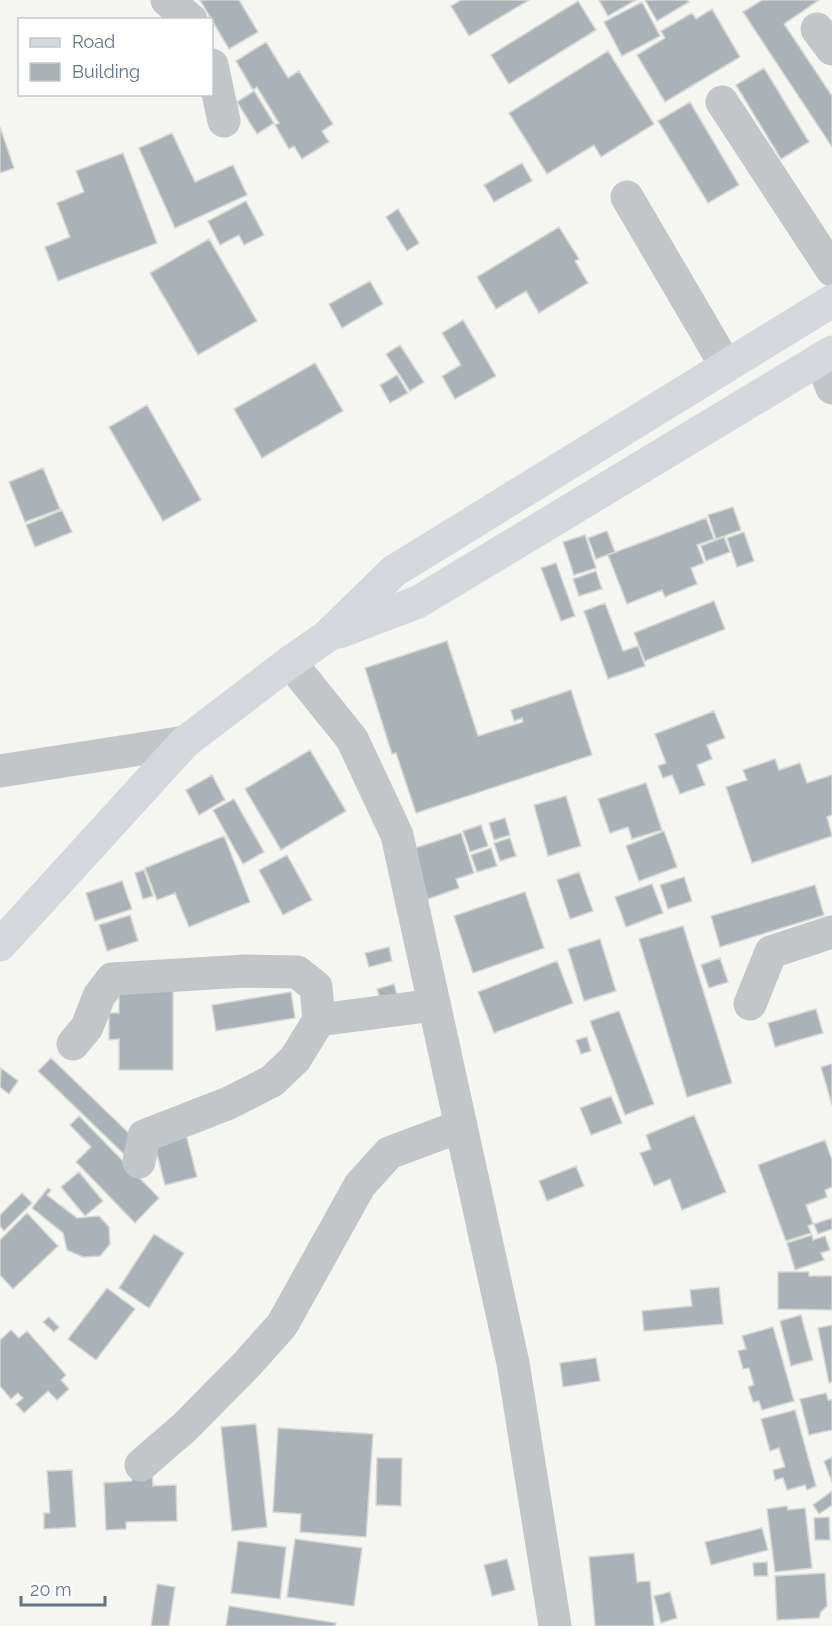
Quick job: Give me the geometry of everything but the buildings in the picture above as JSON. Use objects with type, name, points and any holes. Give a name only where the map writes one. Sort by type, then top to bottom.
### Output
[{"type":"main road","points":[[0,945],[185,742],[326,637],[394,571],[832,300]]},
{"type":"main road","points":[[326,637],[418,602],[828,366]]},
{"type":"street","points":[[167,0],[189,18]]},
{"type":"street","points":[[213,70],[224,121]]},
{"type":"street","points":[[722,102],[832,270]]},
{"type":"street","points":[[627,197],[726,366]]},
{"type":"street","points":[[290,662],[352,739],[397,835],[513,1363],[555,1626]]},
{"type":"street","points":[[0,771],[185,742]]},
{"type":"street","points":[[750,1004],[771,951],[832,932]]},
{"type":"street","points":[[73,1044],[87,1027],[99,996],[112,979],[245,971],[297,972],[316,987],[319,1020],[295,1059],[272,1081],[229,1103],[144,1136],[139,1162]]},
{"type":"street","points":[[319,1020],[434,1005]]},
{"type":"street","points":[[141,1465],[185,1427],[248,1364],[282,1325],[360,1185],[389,1153],[461,1126]]}]
